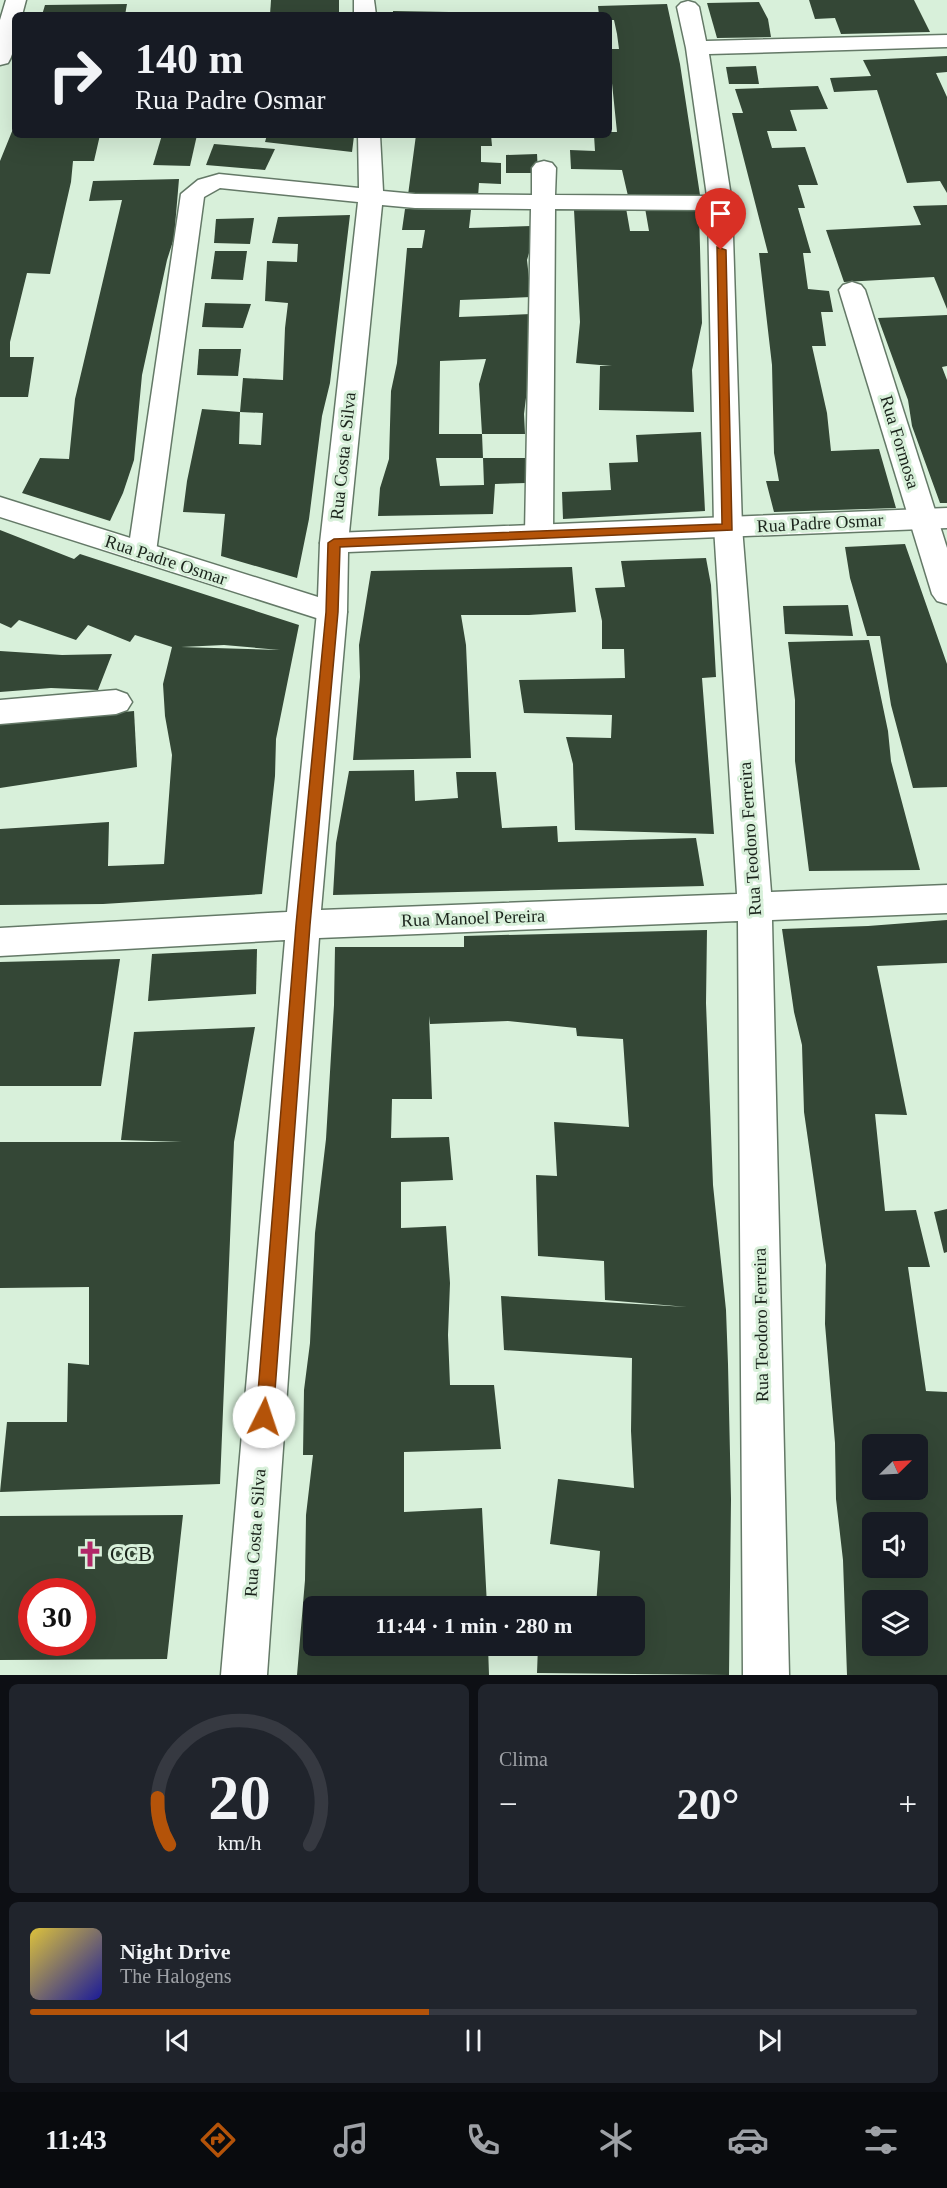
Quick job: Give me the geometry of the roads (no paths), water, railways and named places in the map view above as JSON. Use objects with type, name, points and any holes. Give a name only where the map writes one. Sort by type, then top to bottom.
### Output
[{"type":"street","name":"Rua Teodoro Ferreira","points":[[688,7],[697,48],[720,203],[728,527],[755,906],[766,1675]]},
{"type":"street","points":[[0,58],[12,14]]},
{"type":"street","points":[[697,48],[947,41]]},
{"type":"street","name":"Rua Costa e Silva","points":[[244,1675],[303,925],[332,612],[334,543],[371,195],[369,138]]},
{"type":"street","points":[[539,534],[544,168]]},
{"type":"street","points":[[142,552],[193,194],[206,185],[219,181],[415,201],[544,204],[720,203]]},
{"type":"street","name":"Rua Formosa","points":[[852,290],[935,518],[947,594]]},
{"type":"street","name":"Rua Padre Osmar","points":[[0,507],[332,612]]},
{"type":"street","name":"Rua Padre Osmar","points":[[334,543],[935,518]]},
{"type":"street","points":[[0,712],[116,702]]},
{"type":"street","name":"Rua Manoel Pereira","points":[[0,942],[303,925],[947,899]]},
{"type":"place","name":"CCB","points":[[90,1554]]}]
